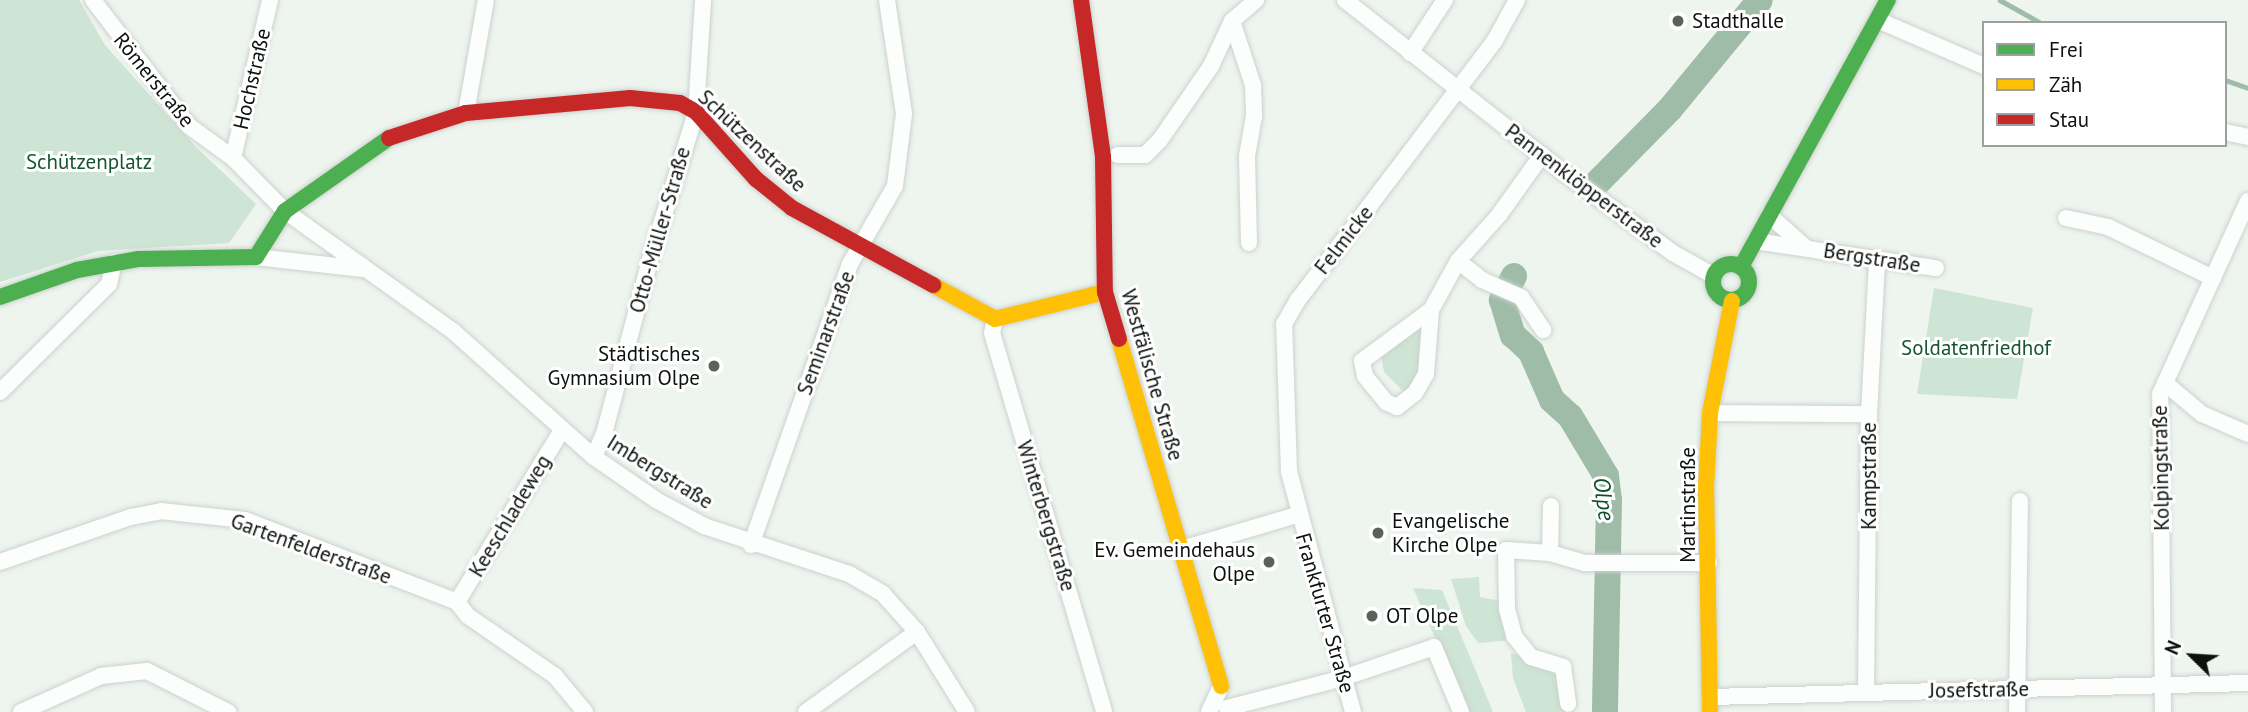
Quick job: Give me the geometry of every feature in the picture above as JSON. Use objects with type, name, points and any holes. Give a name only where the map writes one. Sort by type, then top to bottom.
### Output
[{"type":"street","name":"Römerstraße","points":[[93,0],[189,126],[233,158],[285,211]]},
{"type":"street","name":"Hochstraße","points":[[233,158],[271,0]]},
{"type":"street","points":[[466,113],[486,0]]},
{"type":"street","name":"Otto-Müller-Straße","points":[[594,457],[696,112],[703,0]]},
{"type":"street","name":"Westfälische Straße","points":[[1082,0],[1103,157],[1105,292],[1228,710]]},
{"type":"street","points":[[1118,155],[1145,155],[1160,140],[1211,66],[1232,21],[1256,0]]},
{"type":"street","name":"Pannenklöpperstraße","points":[[1345,0],[1458,91],[1673,253],[1714,276]]},
{"type":"street","points":[[1410,53],[1445,0]]},
{"type":"street","name":"Felmicke","points":[[1297,515],[1289,471],[1284,324],[1297,300],[1495,40],[1517,0]]},
{"type":"street","points":[[1741,267],[1888,0]]},
{"type":"street","name":"Seminarstraße","points":[[751,545],[849,264],[864,246],[895,187],[904,114],[892,1]]},
{"type":"street","points":[[1878,20],[1982,65]]},
{"type":"street","points":[[1232,21],[1253,85],[1254,116],[1247,156],[1249,243]]},
{"type":"street","name":"Schützenstraße","points":[[285,211],[393,135],[466,113],[630,98],[680,103],[696,112],[765,186],[792,208],[995,319]]},
{"type":"street","points":[[2227,132],[2248,137]]},
{"type":"street","points":[[1431,310],[1362,361],[1365,376],[1386,402],[1397,407],[1415,393],[1426,374],[1431,310],[1458,261],[1499,215],[1542,155]]},
{"type":"street","name":"Kolpingstraße","points":[[2163,712],[2160,394],[2248,201]]},
{"type":"street","points":[[256,257],[285,211]]},
{"type":"street","name":"Imbergstraße","points":[[285,211],[454,332],[594,457],[673,510],[751,545],[849,574],[883,594],[917,632],[967,712]]},
{"type":"street","name":"Bergstraße","points":[[1769,215],[1807,248]]},
{"type":"street","points":[[2066,218],[2108,227],[2213,278]]},
{"type":"street","name":"Bergstraße","points":[[1755,241],[1936,268]]},
{"type":"street","name":"Imbergstraße","points":[[0,297],[78,270],[114,263],[256,257],[363,269]]},
{"type":"street","points":[[1458,261],[1500,288],[1521,297],[1543,330]]},
{"type":"street","name":"Kampstraße","points":[[1866,691],[1869,414],[1877,261]]},
{"type":"street","points":[[0,391],[109,284],[114,263]]},
{"type":"street","points":[[1723,266],[1741,267],[1749,278],[1748,289],[1732,301],[1716,292],[1714,276],[1723,266]]},
{"type":"street","points":[[995,319],[1105,292]]},
{"type":"street","name":"Martinstraße","points":[[1710,704],[1710,413],[1732,301]]},
{"type":"street","name":"Winterbergstraße","points":[[995,319],[992,332],[1104,712]]},
{"type":"street","points":[[2165,383],[2202,414],[2248,434]]},
{"type":"street","points":[[1710,413],[1869,414]]},
{"type":"street","name":"Keeschladeweg","points":[[457,603],[562,430]]},
{"type":"street","points":[[2017,712],[2020,502]]},
{"type":"street","points":[[1550,553],[1551,506]]},
{"type":"street","name":"Gartenfelderstraße","points":[[0,562],[131,517],[194,511],[245,520],[457,603],[468,616],[555,676],[585,712]]},
{"type":"street","points":[[1182,549],[1297,515]]},
{"type":"street","name":"Frankfurter Straße","points":[[1297,515],[1353,712]]},
{"type":"street","points":[[1568,704],[1563,667],[1531,657],[1514,636],[1507,609],[1506,550],[1550,553],[1571,561],[1607,564],[1709,563]]},
{"type":"street","points":[[806,712],[917,632]]},
{"type":"street","points":[[1228,710],[1343,678],[1434,647],[1461,712]]},
{"type":"street","points":[[21,712],[101,676],[147,671],[228,712]]},
{"type":"street","name":"Josefstraße","points":[[1710,704],[1866,691],[2017,690],[2248,683]]},
{"type":"street","points":[[1209,712],[1221,686]]},
{"type":"green space","name":"Schützenplatz","points":[[0,0],[79,0],[105,45],[195,146],[256,204],[229,243],[98,251],[0,282]]},
{"type":"green space","name":"Soldatenfriedhof","points":[[1934,288],[2033,308],[2017,399],[1917,394]]},
{"type":"green space","points":[[1424,321],[1424,374],[1407,395],[1384,372],[1381,355]]},
{"type":"green space","points":[[1479,577],[1480,597],[1501,601],[1513,640],[1478,643],[1466,626],[1451,579]]},
{"type":"green space","points":[[1413,588],[1442,590],[1493,712],[1468,712]]},
{"type":"green space","points":[[1511,653],[1562,670],[1566,712],[1526,712],[1513,678]]},
{"type":"waterway","name":"Olpe","points":[[1599,181],[1670,109],[1760,0]]},
{"type":"waterway","points":[[2000,0],[2037,21]]},
{"type":"waterway","points":[[2227,81],[2248,88]]},
{"type":"waterway","name":"Olpe","points":[[1514,276],[1502,300],[1513,335],[1531,352],[1552,400],[1570,416],[1606,476],[1609,500],[1605,712]]},
{"type":"traffic: fast","points":[[1741,267],[1888,0]]},
{"type":"traffic: fast","points":[[0,297],[77,270],[139,259],[256,257],[285,211],[389,138]]},
{"type":"traffic: fast","points":[[1731,264],[1744,269],[1749,282],[1744,295],[1731,300],[1718,295],[1713,282],[1718,269],[1731,264]]},
{"type":"traffic: slow","points":[[933,285],[995,319],[1105,292]]},
{"type":"traffic: slow","points":[[1710,712],[1706,488],[1710,413],[1732,301]]},
{"type":"traffic: slow","points":[[1119,339],[1221,686]]},
{"type":"traffic: jam","points":[[1081,0],[1103,157],[1105,292],[1119,339]]},
{"type":"traffic: jam","points":[[389,138],[466,113],[630,98],[680,103],[696,112],[756,179],[792,208],[933,285]]},
{"type":"place","name":"Stadthalle","points":[[1678,21]]},
{"type":"place","name":"Städtisches Gymnasium Olpe","points":[[714,366]]},
{"type":"place","name":"Evangelische Kirche Olpe","points":[[1378,533]]},
{"type":"place","name":"Ev. Gemeindehaus Olpe","points":[[1269,562]]},
{"type":"place","name":"OT Olpe","points":[[1372,616]]}]
